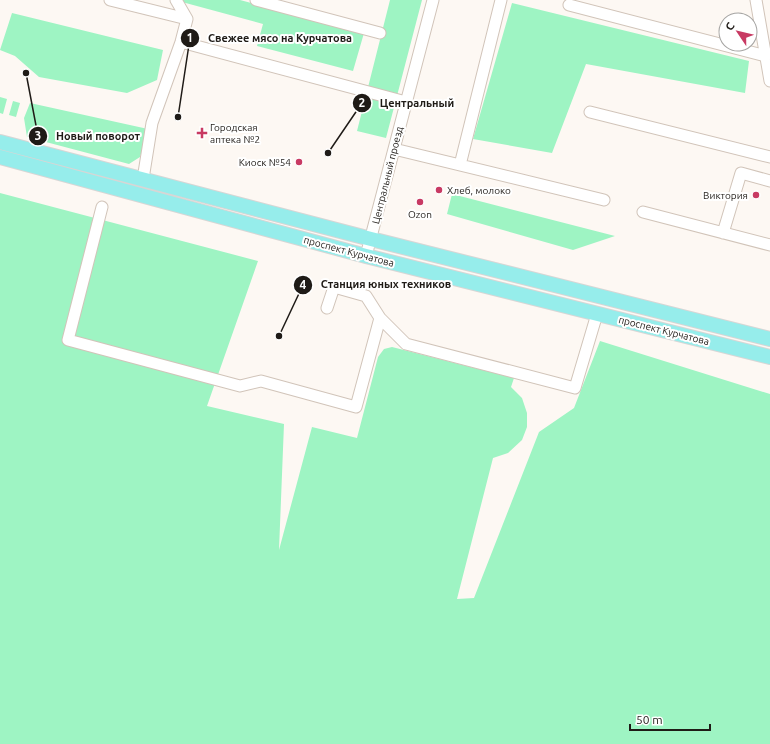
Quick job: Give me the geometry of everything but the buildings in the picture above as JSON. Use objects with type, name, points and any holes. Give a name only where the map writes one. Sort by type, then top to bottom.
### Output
[{"type":"main road","name":"проспект Курчатова","points":[[0,142],[371,239],[770,338]]},
{"type":"main road","name":"проспект Курчатова","points":[[0,157],[366,256],[770,357]]},
{"type":"street","points":[[110,0],[187,19]]},
{"type":"street","points":[[143,179],[152,123],[187,19],[176,0]]},
{"type":"street","points":[[256,0],[380,32]]},
{"type":"street","name":"Центральный проезд","points":[[366,256],[433,0]]},
{"type":"street","points":[[460,165],[502,0]]},
{"type":"street","points":[[756,0],[770,81]]},
{"type":"street","points":[[569,5],[766,56]]},
{"type":"street","points":[[180,42],[406,102]]},
{"type":"street","points":[[590,112],[770,157]]},
{"type":"street","points":[[394,149],[604,200]]},
{"type":"street","points":[[723,233],[741,174],[770,181]]},
{"type":"street","points":[[102,207],[68,340],[240,386],[261,381],[356,407],[380,318]]},
{"type":"street","points":[[643,212],[770,245]]},
{"type":"street","points":[[327,308],[334,287],[366,296],[380,318],[406,344],[575,388],[597,314]]},
{"type":"green space","points":[[183,0],[240,0],[364,33],[353,71],[257,46],[263,24],[182,2]]},
{"type":"green space","points":[[390,0],[422,0],[386,138],[357,131]]},
{"type":"green space","points":[[512,3],[749,61],[745,93],[586,64],[552,153],[473,139]]},
{"type":"green space","points":[[12,13],[163,50],[157,80],[127,93],[39,77],[15,56],[0,50]]},
{"type":"green space","points":[[0,97],[7,99],[3,114],[0,113]]},
{"type":"green space","points":[[13,101],[20,103],[16,117],[9,115]]},
{"type":"green space","points":[[30,103],[148,129],[140,157],[129,164],[27,137],[24,118]]},
{"type":"green space","points":[[0,193],[258,261],[207,406],[284,424],[279,550],[312,427],[357,438],[378,357],[384,349],[392,347],[514,378],[511,387],[522,398],[527,413],[527,427],[522,440],[508,453],[493,458],[457,599],[474,598],[539,432],[574,408],[600,341],[770,394],[770,744],[0,744]]},
{"type":"green space","points":[[452,194],[615,236],[573,250],[447,214]]},
{"type":"place","name":"Новый поворот","points":[[26,73]]},
{"type":"place","name":"Свежее мясо на Курчатова","points":[[178,117]]},
{"type":"place","name":"Городская аптека №2","points":[[202,133]]},
{"type":"place","name":"Центральный","points":[[328,153]]},
{"type":"place","name":"Киоск №54","points":[[299,162]]},
{"type":"place","name":"Хлеб, молоко","points":[[439,190]]},
{"type":"place","name":"Виктория","points":[[756,195]]},
{"type":"place","name":"Ozon","points":[[420,202]]},
{"type":"place","name":"Станция юных техников","points":[[279,336]]}]
